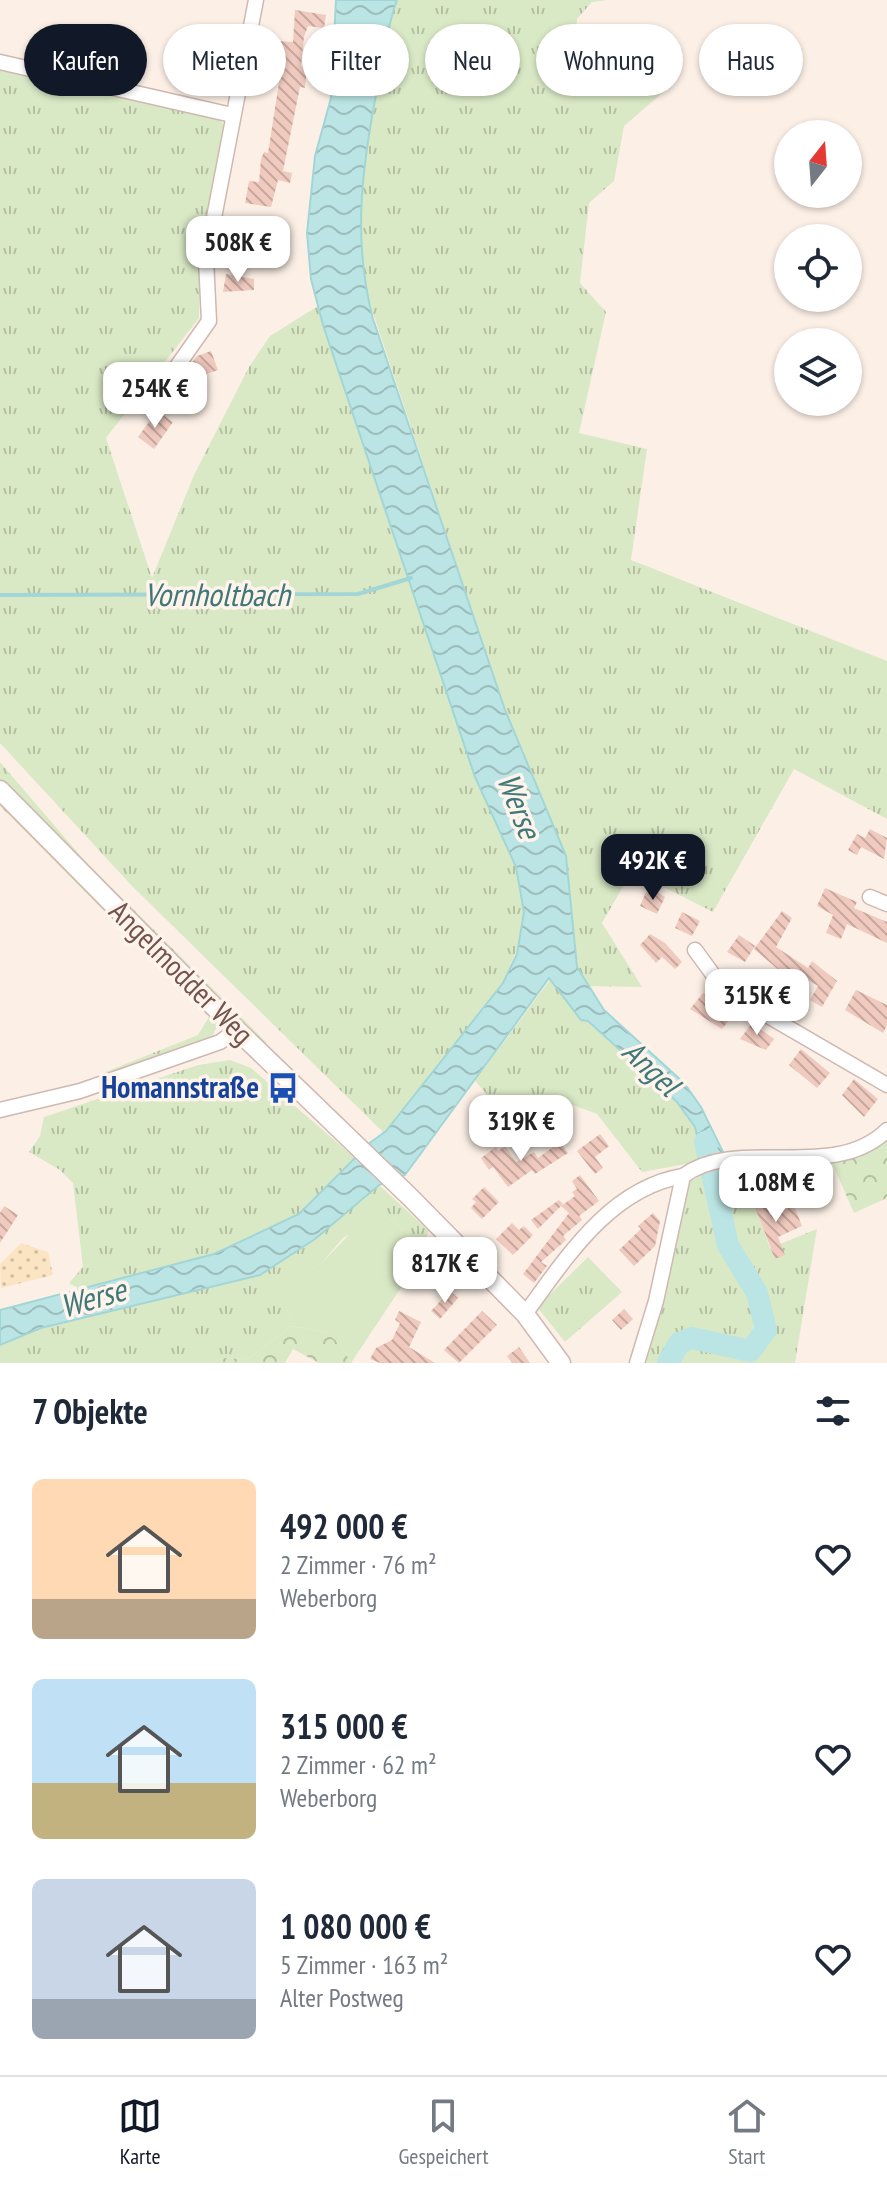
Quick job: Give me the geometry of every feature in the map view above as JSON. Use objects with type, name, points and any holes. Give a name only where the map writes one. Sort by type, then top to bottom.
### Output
[{"type":"street","points":[[159,392],[209,321],[206,259],[256,0]]},
{"type":"street","points":[[0,62],[232,115]]},
{"type":"street","name":"Angelmodder Weg","points":[[0,790],[237,1030],[398,1185],[525,1314],[561,1363]]},
{"type":"street","points":[[870,897],[887,904]]},
{"type":"street","points":[[695,950],[717,980],[751,1006],[887,1085]]},
{"type":"street","points":[[0,1110],[80,1091],[220,1042],[237,1030]]},
{"type":"street","points":[[525,1314],[579,1242],[639,1189],[702,1167],[730,1161],[850,1152],[887,1130]]},
{"type":"street","points":[[637,1363],[656,1301],[683,1176]]},
{"type":"green space","points":[[397,0],[608,0],[592,2],[577,19],[577,24],[536,24],[536,96],[659,96],[624,126],[614,181],[589,203],[580,283],[606,312],[579,433],[647,449],[631,560],[887,661],[887,819],[794,769],[713,912],[632,871],[602,923],[642,987],[586,986],[574,957],[566,856],[505,710],[366,292],[360,218],[376,96],[409,96],[409,24],[390,24]]},
{"type":"green space","points":[[0,69],[24,74],[24,96],[120,96],[218,118],[224,125],[200,251],[199,318],[106,438],[152,578],[194,475],[249,367],[270,336],[318,306],[475,777],[516,867],[524,912],[521,940],[503,982],[384,1133],[132,886],[0,743]]},
{"type":"green space","points":[[0,762],[84,860],[267,1043],[264,1045],[0,785]]},
{"type":"green space","points":[[0,799],[214,1014],[218,1024],[213,1035],[203,1042],[104,1077],[103,1073],[198,1035],[209,1017],[0,806]]},
{"type":"green space","points":[[552,977],[592,1026],[677,1102],[695,1127],[703,1161],[642,1172],[597,1114],[562,1101],[518,1129],[475,1081]]},
{"type":"green space","points":[[230,1060],[251,1068],[355,1158],[299,1215],[214,1254],[80,1289],[69,1283],[83,1267],[73,1183],[60,1170],[29,1152],[40,1136],[44,1117],[198,1065]]},
{"type":"green space","points":[[887,1130],[887,1198],[854,1213],[829,1156]]},
{"type":"green space","points":[[738,1159],[770,1248],[817,1229],[795,1363],[668,1363],[679,1343],[692,1338],[750,1351],[766,1331],[757,1293],[728,1245],[722,1171],[730,1161]]},
{"type":"green space","points":[[704,1174],[718,1239],[753,1308],[755,1320],[752,1332],[743,1343],[692,1335],[676,1341],[665,1363],[645,1363],[690,1181]]},
{"type":"green space","points":[[379,1185],[429,1231],[422,1245],[383,1214],[343,1238],[321,1264],[282,1285],[291,1326],[248,1359],[222,1358],[212,1363],[0,1363],[0,1345],[41,1329],[260,1275],[315,1239]]},
{"type":"green space","points":[[383,1214],[422,1245],[422,1256],[351,1363],[340,1344],[327,1334],[291,1326],[281,1285],[321,1264],[360,1223]]},
{"type":"green space","points":[[588,1257],[622,1292],[565,1342],[537,1307]]},
{"type":"green space","points":[[291,1326],[327,1334],[340,1344],[351,1363],[319,1363],[293,1349],[285,1363],[212,1363],[222,1358],[248,1359]]},
{"type":"sand","points":[[21,1243],[48,1252],[53,1275],[1,1288],[0,1264]]},
{"type":"water","points":[[336,0],[397,0],[390,24],[335,24]]},
{"type":"water","name":"Werse","points":[[376,96],[361,207],[363,262],[373,319],[505,710],[566,856],[577,967],[604,1010],[684,1083],[701,1107],[725,1156],[703,1161],[695,1127],[677,1102],[588,1021],[581,1020],[549,978],[405,1175],[379,1185],[315,1239],[260,1275],[41,1328],[0,1345],[0,1310],[214,1254],[299,1214],[386,1131],[503,983],[517,954],[524,912],[516,867],[475,777],[323,325],[311,279],[307,233],[315,156],[331,98]]},
{"type":"building","points":[[295,10],[326,15],[325,24],[302,24],[302,87],[283,171],[292,173],[290,183],[278,180],[271,207],[245,203],[249,181],[259,182],[261,159],[264,152],[268,153],[277,96],[286,96],[286,41],[293,42]]},
{"type":"building","points":[[270,228],[274,250],[257,253],[255,239],[246,241],[244,231]]},
{"type":"building","points":[[226,274],[254,279],[254,290],[223,292]]},
{"type":"building","points":[[211,351],[218,370],[204,375],[191,392],[186,389],[180,398],[171,392],[197,356]]},
{"type":"building","points":[[157,411],[173,422],[154,449],[138,437]]},
{"type":"building","points":[[870,829],[887,838],[884,859],[861,847],[857,855],[848,850],[857,834],[865,838]]},
{"type":"building","points":[[825,888],[857,902],[854,908],[887,922],[887,943],[847,924],[841,939],[826,933],[833,915],[817,906]]},
{"type":"building","points":[[646,892],[655,896],[657,892],[665,897],[657,914],[640,906]]},
{"type":"building","points":[[782,911],[792,918],[776,947],[808,968],[812,961],[837,981],[822,1007],[810,1000],[818,986],[792,971],[787,977],[754,949]]},
{"type":"building","points":[[682,912],[700,921],[692,936],[675,928]]},
{"type":"building","points":[[650,934],[665,943],[682,962],[675,969],[662,957],[656,963],[640,945]]},
{"type":"building","points":[[739,935],[755,946],[745,962],[727,952]]},
{"type":"building","points":[[856,990],[887,1005],[887,1025],[883,1033],[845,1010]]},
{"type":"building","points":[[703,993],[735,1013],[722,1029],[690,1009]]},
{"type":"building","points":[[752,1023],[774,1039],[766,1050],[740,1039]]},
{"type":"building","points":[[801,1049],[830,1073],[817,1088],[789,1065]]},
{"type":"building","points":[[854,1079],[878,1099],[864,1117],[842,1095]]},
{"type":"building","points":[[600,1134],[609,1146],[595,1157],[603,1168],[595,1174],[577,1151]]},
{"type":"building","points":[[560,1142],[568,1153],[535,1174],[532,1170],[508,1187],[493,1167],[489,1170],[481,1158],[496,1147],[498,1151],[505,1146],[516,1162],[534,1152],[538,1158]]},
{"type":"building","points":[[580,1175],[599,1201],[579,1216],[582,1220],[563,1236],[566,1240],[541,1262],[547,1266],[534,1283],[523,1274],[569,1213],[561,1206],[575,1196],[572,1192],[577,1189],[572,1181]]},
{"type":"building","points":[[484,1187],[499,1202],[482,1219],[471,1208],[476,1202],[472,1199]]},
{"type":"building","points":[[761,1193],[770,1215],[794,1206],[802,1226],[778,1237],[785,1255],[775,1259],[751,1197]]},
{"type":"building","points":[[559,1200],[563,1204],[538,1229],[531,1220]]},
{"type":"building","points":[[4,1206],[18,1215],[0,1243],[0,1213]]},
{"type":"building","points":[[653,1213],[660,1221],[655,1246],[634,1266],[619,1250]]},
{"type":"building","points":[[512,1223],[519,1230],[524,1226],[533,1235],[513,1255],[496,1239]]},
{"type":"building","points":[[432,1258],[450,1274],[438,1288],[419,1272]]},
{"type":"building","points":[[450,1291],[458,1298],[440,1319],[431,1311]]},
{"type":"building","points":[[624,1309],[633,1319],[621,1330],[612,1320]]},
{"type":"building","points":[[399,1311],[421,1322],[409,1347],[435,1363],[380,1363],[370,1359],[376,1348],[392,1340],[400,1323],[395,1320]]},
{"type":"building","points":[[482,1311],[497,1325],[459,1363],[444,1350]]},
{"type":"building","points":[[519,1347],[530,1363],[512,1363],[507,1356]]},
{"type":"waterway","name":"Vornholtbach","points":[[0,595],[358,594],[411,578]]},
{"type":"waterway","name":"Angel","points":[[668,1363],[679,1343],[692,1338],[750,1351],[766,1330],[757,1293],[728,1245],[705,1142]]},
{"type":"place","name":"Homannstraße","points":[[283,1088]]}]
